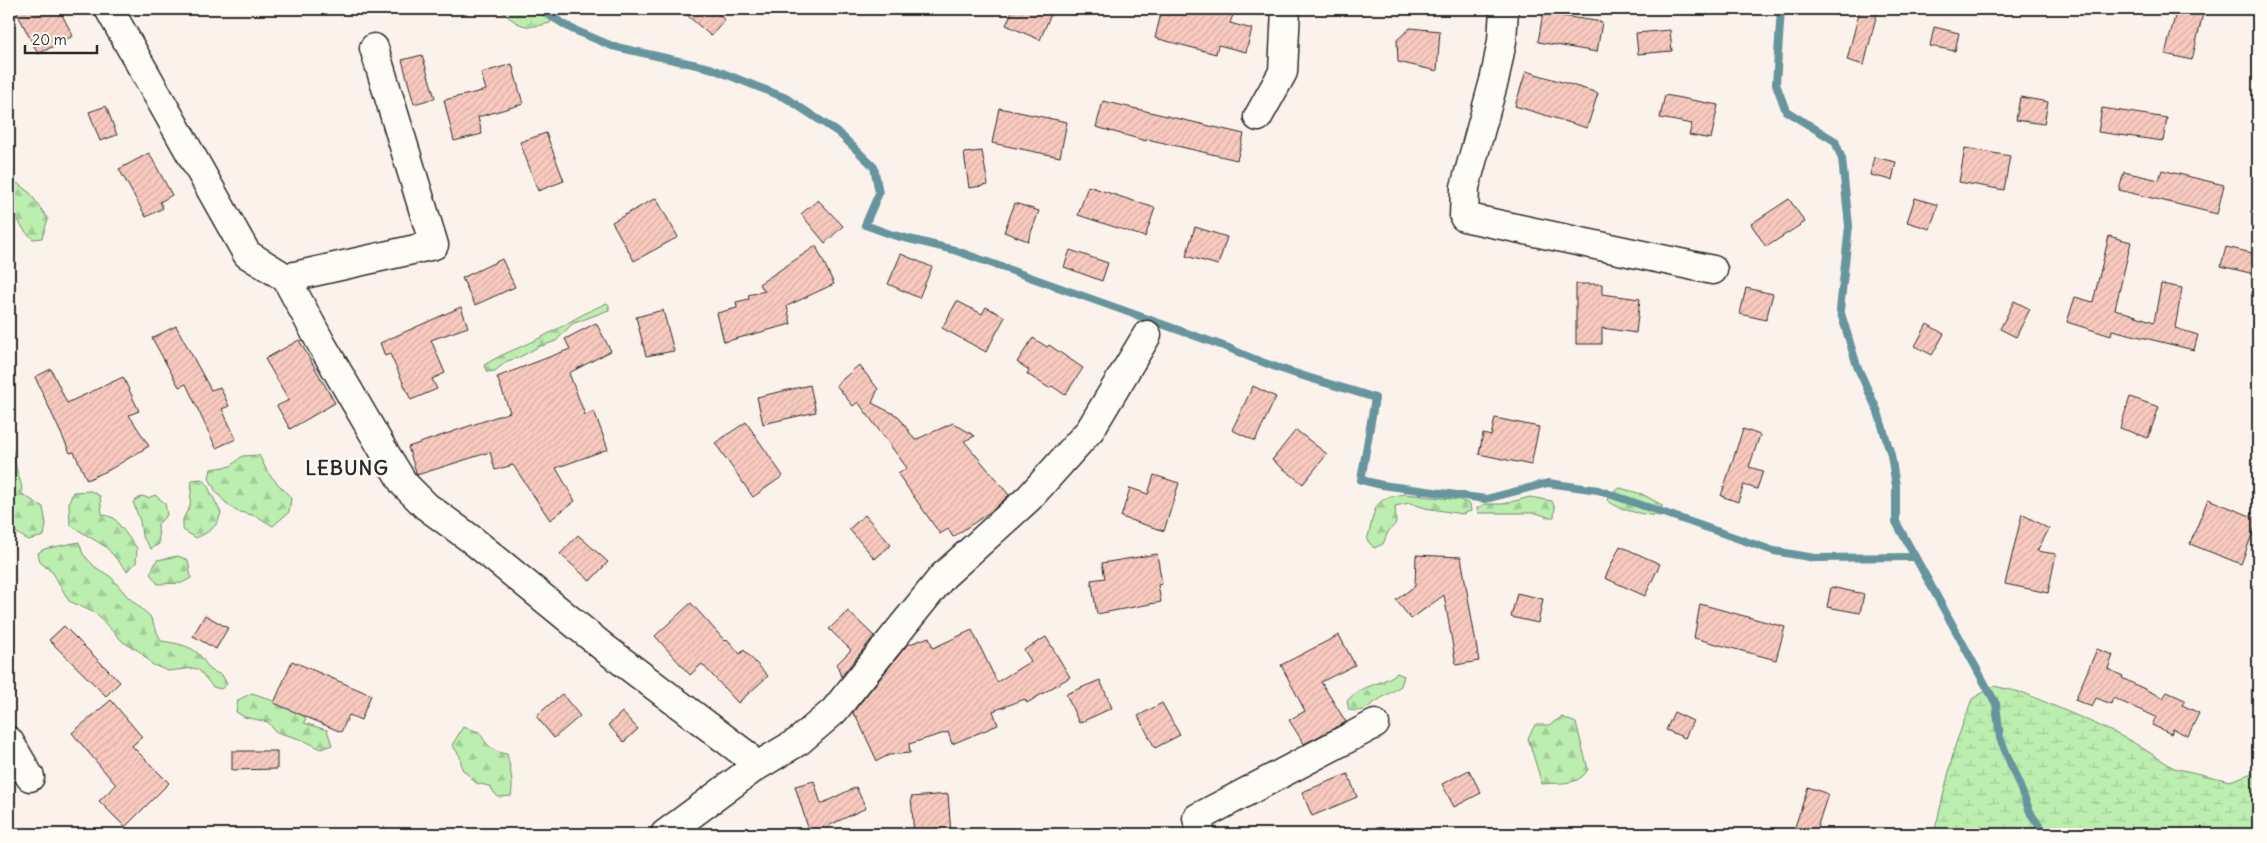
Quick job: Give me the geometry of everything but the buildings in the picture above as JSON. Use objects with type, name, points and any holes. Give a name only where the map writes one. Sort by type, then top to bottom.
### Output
[{"type":"street","points":[[109,9],[247,254],[286,278],[322,345],[404,484],[426,506],[599,644],[745,754],[754,768]]},
{"type":"street","points":[[1258,116],[1283,72],[1286,9]]},
{"type":"street","points":[[1504,9],[1502,41],[1495,77],[1464,188],[1464,217],[1713,270]]},
{"type":"street","points":[[286,278],[434,245],[374,48]]},
{"type":"street","points":[[665,834],[754,768],[799,741],[834,711],[943,576],[1029,498],[1090,430],[1147,335]]},
{"type":"street","points":[[1201,834],[1197,818],[1375,724]]},
{"type":"street","points":[[9,741],[30,777]]},
{"type":"green space","points":[[499,9],[554,9],[550,23],[528,26],[517,23]]},
{"type":"green space","points":[[9,177],[30,193],[48,219],[42,238],[33,239],[21,226],[12,203]]},
{"type":"green space","points":[[607,303],[609,310],[572,324],[556,341],[507,361],[495,371],[487,372],[484,365]]},
{"type":"green space","points":[[9,443],[14,454],[22,494],[43,507],[46,524],[44,536],[28,540],[9,528]]},
{"type":"green space","points":[[259,455],[268,473],[291,498],[289,512],[273,526],[256,516],[236,511],[216,492],[209,478],[211,469],[231,466],[242,456]]},
{"type":"green space","points":[[202,479],[221,513],[212,529],[196,538],[183,530],[183,519],[190,506],[192,480]]},
{"type":"green space","points":[[1620,488],[1642,494],[1662,505],[1661,516],[1633,512],[1608,501],[1610,493]]},
{"type":"green space","points":[[91,491],[100,496],[102,514],[114,518],[137,548],[136,563],[127,571],[106,547],[70,525],[69,503],[73,492]]},
{"type":"green space","points":[[1405,494],[1460,500],[1470,504],[1471,511],[1462,514],[1425,508],[1410,503],[1395,506],[1396,523],[1388,532],[1383,544],[1374,548],[1367,540],[1376,507],[1386,499]]},
{"type":"green space","points":[[155,495],[165,503],[167,515],[158,524],[159,544],[151,549],[142,536],[140,521],[133,502],[142,496],[148,498]]},
{"type":"green space","points":[[1530,497],[1552,501],[1555,508],[1554,517],[1536,513],[1478,513],[1477,508],[1485,504],[1503,504]]},
{"type":"green space","points":[[79,542],[83,554],[95,567],[111,577],[128,597],[150,616],[161,641],[183,645],[194,650],[210,669],[222,675],[227,684],[221,689],[213,687],[199,670],[194,668],[168,671],[153,665],[139,651],[123,642],[95,613],[69,601],[53,573],[40,562],[38,553],[44,549]]},
{"type":"green space","points":[[178,556],[188,560],[191,578],[182,583],[158,584],[150,574],[157,560]]},
{"type":"green space","points":[[1397,673],[1404,676],[1401,686],[1365,709],[1358,711],[1349,710],[1347,701],[1352,696]]},
{"type":"green space","points":[[1994,686],[2024,693],[2096,724],[2131,741],[2174,768],[2230,781],[2258,771],[2258,834],[1934,834],[1955,746],[1972,699]]},
{"type":"green space","points":[[252,693],[306,717],[304,723],[327,730],[332,745],[321,749],[303,740],[276,732],[268,722],[244,717],[236,712],[238,700]]},
{"type":"green space","points":[[1562,717],[1576,723],[1588,769],[1584,775],[1574,781],[1542,784],[1528,738],[1535,725],[1549,725]]},
{"type":"green space","points":[[463,727],[479,732],[490,747],[497,752],[507,754],[512,781],[511,796],[498,797],[489,786],[476,783],[462,769],[460,756],[452,745]]},
{"type":"waterway","points":[[539,9],[572,29],[612,46],[710,68],[786,98],[839,133],[874,167],[879,193],[865,225],[893,235],[954,250],[1229,348],[1282,369],[1375,398],[1361,480],[1382,485],[1486,499],[1548,483],[1598,490],[1774,551],[1815,558],[1915,557]]},
{"type":"waterway","points":[[1781,9],[1776,84],[1786,111],[1835,141],[1842,159],[1849,226],[1840,310],[1857,366],[1878,412],[1891,455],[1896,486],[1896,522],[1996,704],[2000,738],[2031,814],[2045,834]]},
{"type":"district","name":"LEBUNG","points":[[347,467]]}]
